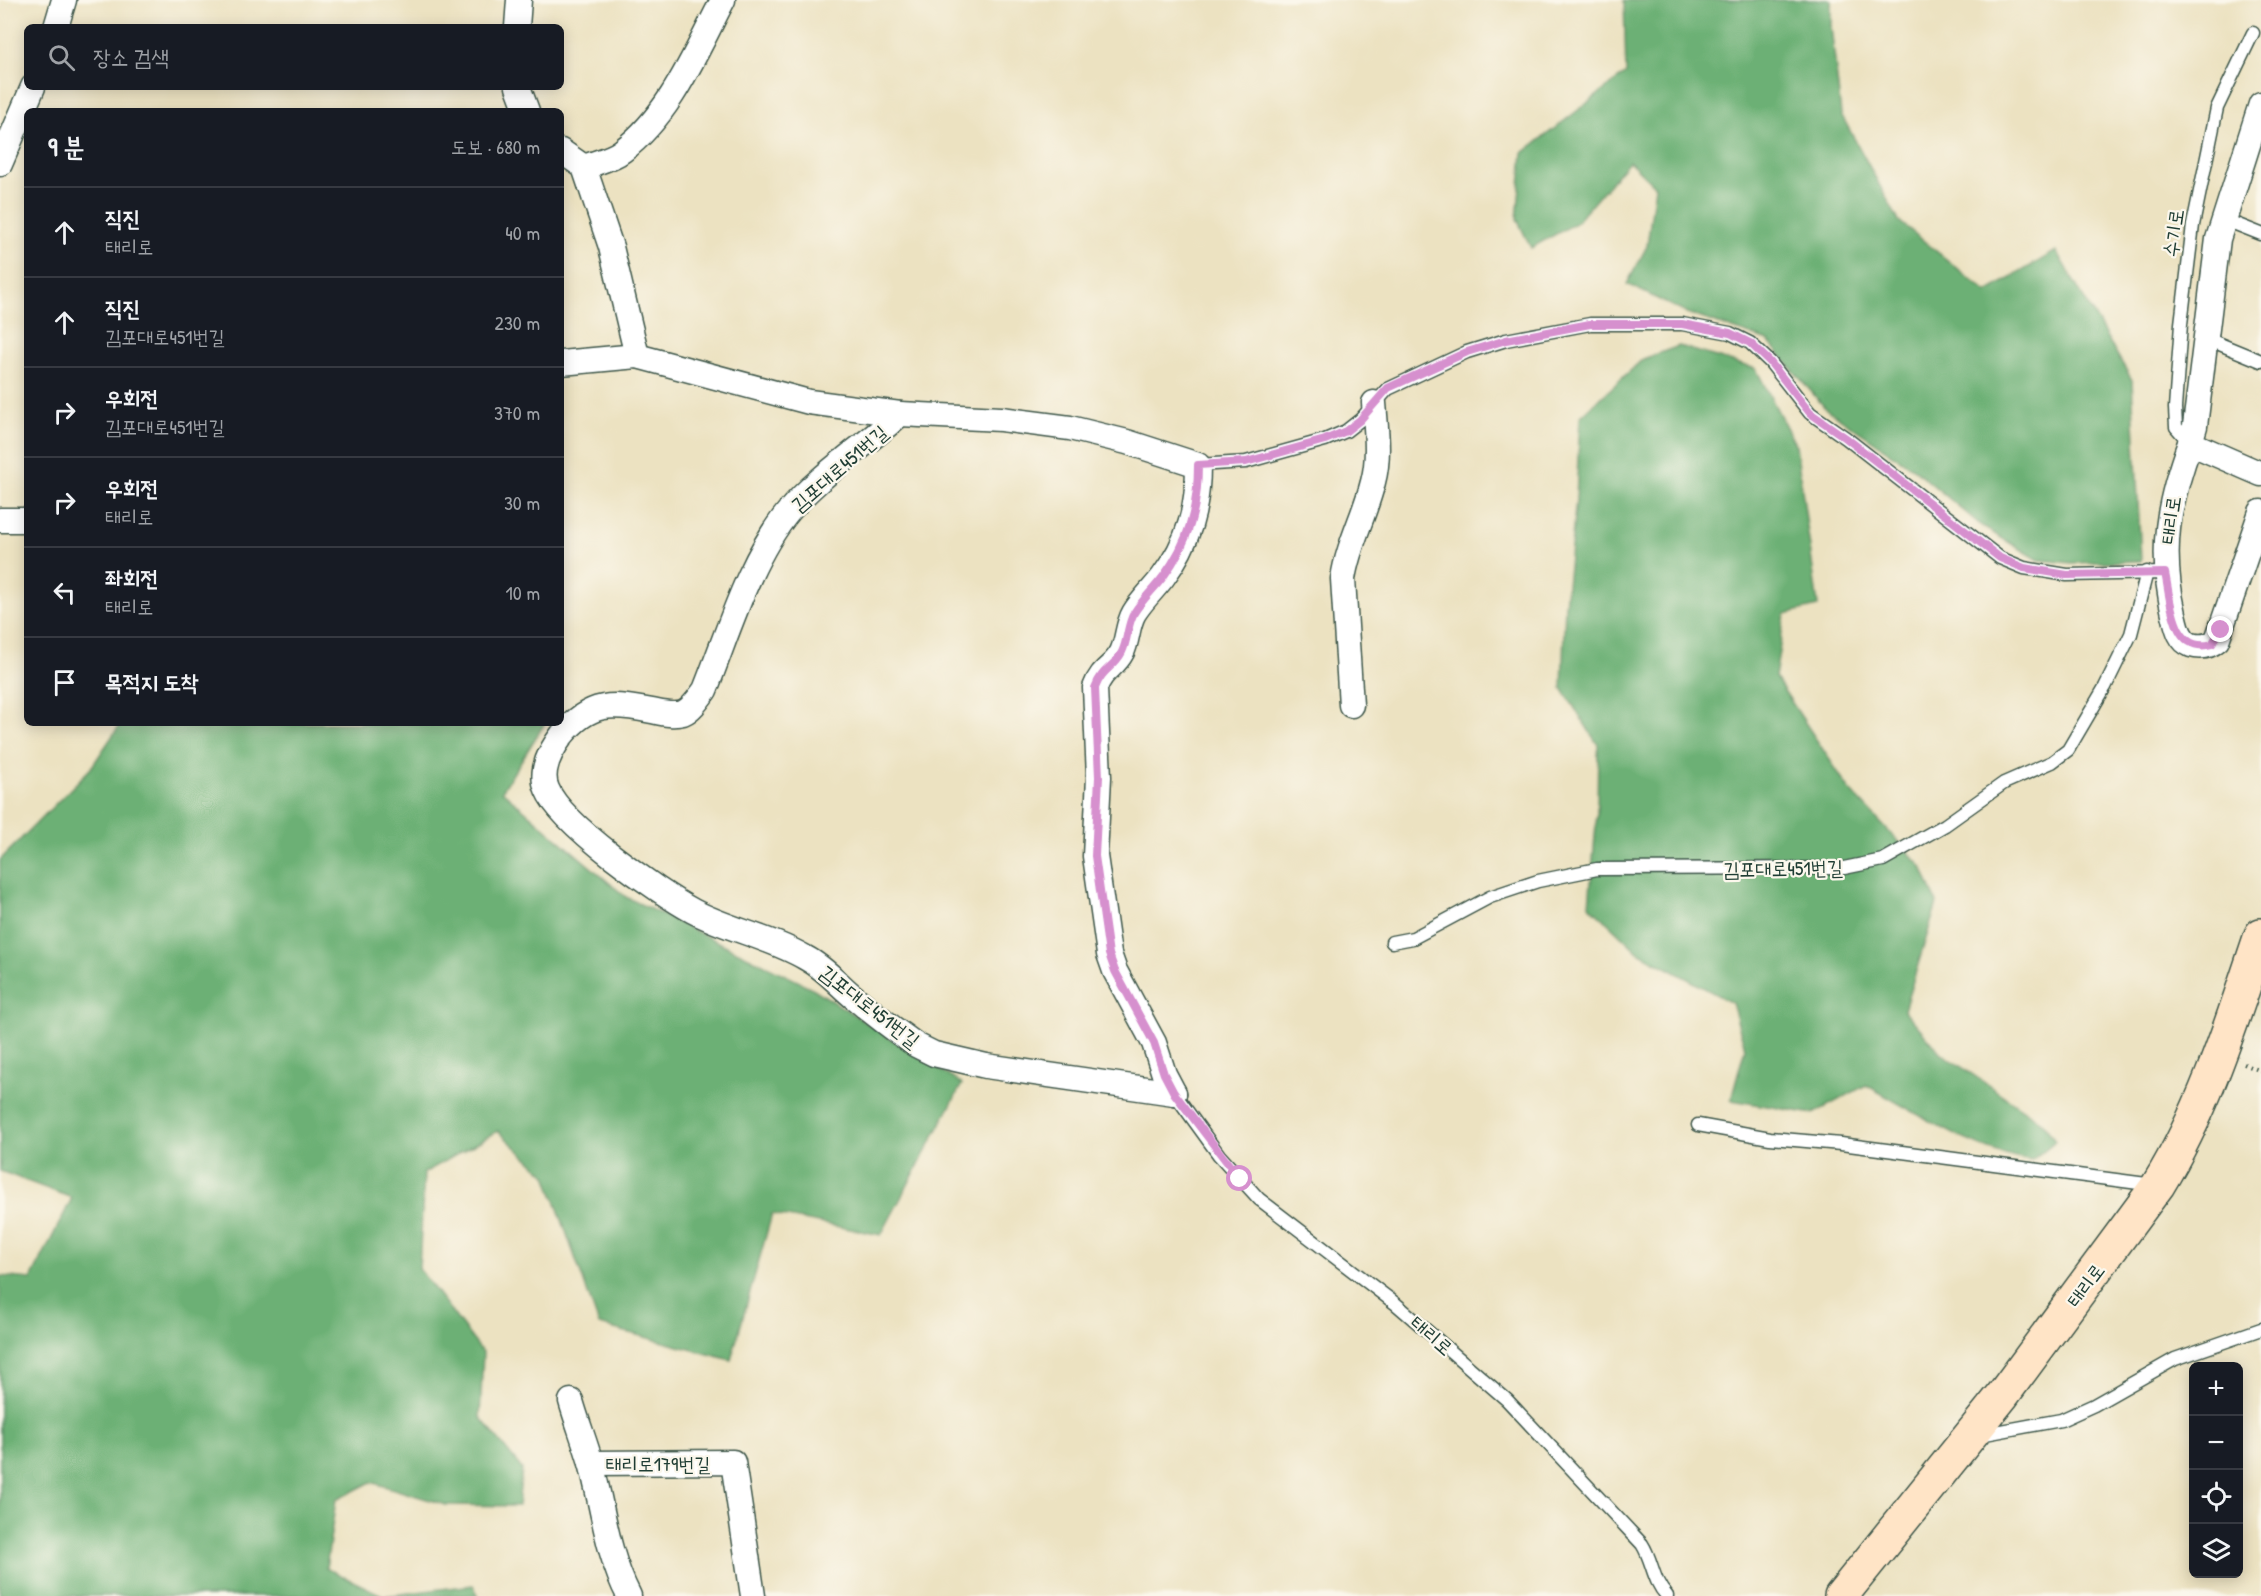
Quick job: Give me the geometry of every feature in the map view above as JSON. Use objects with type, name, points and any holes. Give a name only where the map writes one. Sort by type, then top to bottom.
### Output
[{"type":"street","points":[[57,24],[64,0]]},
{"type":"street","points":[[517,24],[519,0]]},
{"type":"street","points":[[584,167],[620,153],[652,124],[673,94],[723,0]]},
{"type":"street","points":[[0,164],[32,90]]},
{"type":"street","points":[[519,90],[526,108]]},
{"type":"street","name":"태리로","points":[[2261,104],[2223,219],[2205,338],[2195,426],[2170,507],[2156,572],[2181,636],[2187,643],[2195,646],[2212,644],[2221,630],[2261,512]]},
{"type":"street","points":[[564,153],[584,167],[611,247],[638,356]]},
{"type":"street","name":"김포대로451번길","points":[[564,363],[638,356],[809,402],[900,414],[1001,419],[1062,427],[1127,442],[1198,465]]},
{"type":"street","points":[[1351,705],[1343,579],[1346,561],[1373,481],[1376,463],[1374,403]]},
{"type":"street","name":"김포대로451번길","points":[[900,414],[871,442],[809,490],[777,526],[750,579],[705,690],[694,704],[684,712],[669,714],[622,705],[607,705],[591,711],[578,719],[548,756],[544,771],[546,788],[571,820],[651,884],[693,911],[787,947],[809,959],[916,1046],[934,1054],[975,1064],[1174,1093]]},
{"type":"street","points":[[2190,443],[2261,474]]},
{"type":"street","points":[[1174,1093],[1164,1074],[1154,1043],[1115,971],[1109,954],[1095,856],[1099,777],[1095,688],[1099,675],[1116,661],[1123,650],[1133,614],[1174,562],[1185,543],[1197,504],[1198,465]]},
{"type":"street","points":[[0,520],[24,520]]},
{"type":"street","name":"태리로","points":[[1841,1596],[1970,1437],[2158,1185],[2178,1152],[2208,1086],[2261,935]]},
{"type":"street","name":"태리로179번길","points":[[571,1401],[591,1463],[609,1547],[618,1576],[629,1596]]},
{"type":"street","name":"태리로179번길","points":[[591,1463],[733,1462],[753,1596]]},
{"type":"lane","name":"수기로","points":[[2190,443],[2176,427],[2175,408],[2181,324],[2193,225],[2217,108],[2253,33]]},
{"type":"lane","points":[[2223,219],[2261,234]]},
{"type":"lane","name":"김포대로451번길","points":[[1198,465],[1246,462],[1325,440],[1346,431],[1360,420],[1388,388],[1467,352],[1506,340],[1590,324],[1682,324],[1730,333],[1750,343],[1770,362],[1810,413],[1846,438],[2000,558],[2024,568],[2067,575],[2115,576],[2156,572],[2131,634],[2105,687],[2068,750],[2038,769],[2004,783],[1945,825],[1883,860],[1844,868],[1597,869],[1538,881],[1500,894],[1413,938],[1392,942]]},
{"type":"lane","points":[[2205,338],[2261,361]]},
{"type":"lane","name":"태리로","points":[[1174,1093],[1219,1155],[1259,1199],[1396,1304],[1522,1415],[1642,1544],[1651,1557],[1658,1586],[1666,1596]]},
{"type":"lane","points":[[1698,1125],[1770,1138],[1841,1144],[2158,1185]]},
{"type":"lane","points":[[1970,1437],[2061,1420],[2094,1405],[2175,1359],[2261,1329]]},
{"type":"green space","points":[[1624,0],[1831,0],[1831,26],[1841,114],[1899,221],[1987,292],[2056,251],[2132,380],[2141,561],[2072,563],[2039,560],[1984,528],[1914,469],[1826,409],[1768,341],[1684,312],[1627,284],[1647,246],[1655,186],[1629,161],[1576,223],[1531,248],[1517,219],[1523,153],[1626,73]]},
{"type":"green space","points":[[1679,346],[1756,369],[1796,446],[1818,606],[1785,614],[1775,677],[1849,789],[1922,867],[1937,903],[1904,1010],[1940,1052],[2043,1123],[2055,1141],[2032,1160],[2010,1156],[1967,1140],[1866,1085],[1813,1114],[1731,1100],[1745,1048],[1732,1003],[1638,952],[1589,905],[1597,813],[1598,745],[1562,688],[1565,605],[1576,499],[1580,417],[1643,359]]},
{"type":"green space","points":[[119,726],[543,726],[502,791],[626,897],[814,989],[962,1084],[881,1235],[772,1214],[731,1360],[599,1325],[546,1175],[498,1131],[424,1173],[419,1269],[483,1353],[480,1417],[522,1469],[518,1506],[446,1505],[371,1482],[336,1500],[326,1568],[384,1596],[0,1596],[0,1276],[31,1279],[72,1198],[0,1171],[0,860],[91,768]]},
{"type":"green space","points":[[473,1585],[479,1596],[384,1596]]},
{"type":"route","points":[[1240,1179],[1219,1155],[1174,1093],[1164,1074],[1154,1043],[1115,971],[1109,954],[1095,856],[1099,777],[1095,688],[1099,675],[1116,661],[1123,650],[1133,614],[1161,580],[1185,543],[1197,504],[1198,465],[1246,462],[1325,440],[1346,431],[1360,420],[1388,388],[1430,367],[1506,340],[1590,324],[1682,324],[1730,333],[1750,343],[1770,362],[1787,387],[1810,413],[1846,438],[2000,558],[2024,568],[2067,575],[2115,576],[2147,572],[2165,573],[2176,623],[2181,636],[2187,643],[2203,647],[2212,644],[2217,640],[2221,630]]}]
